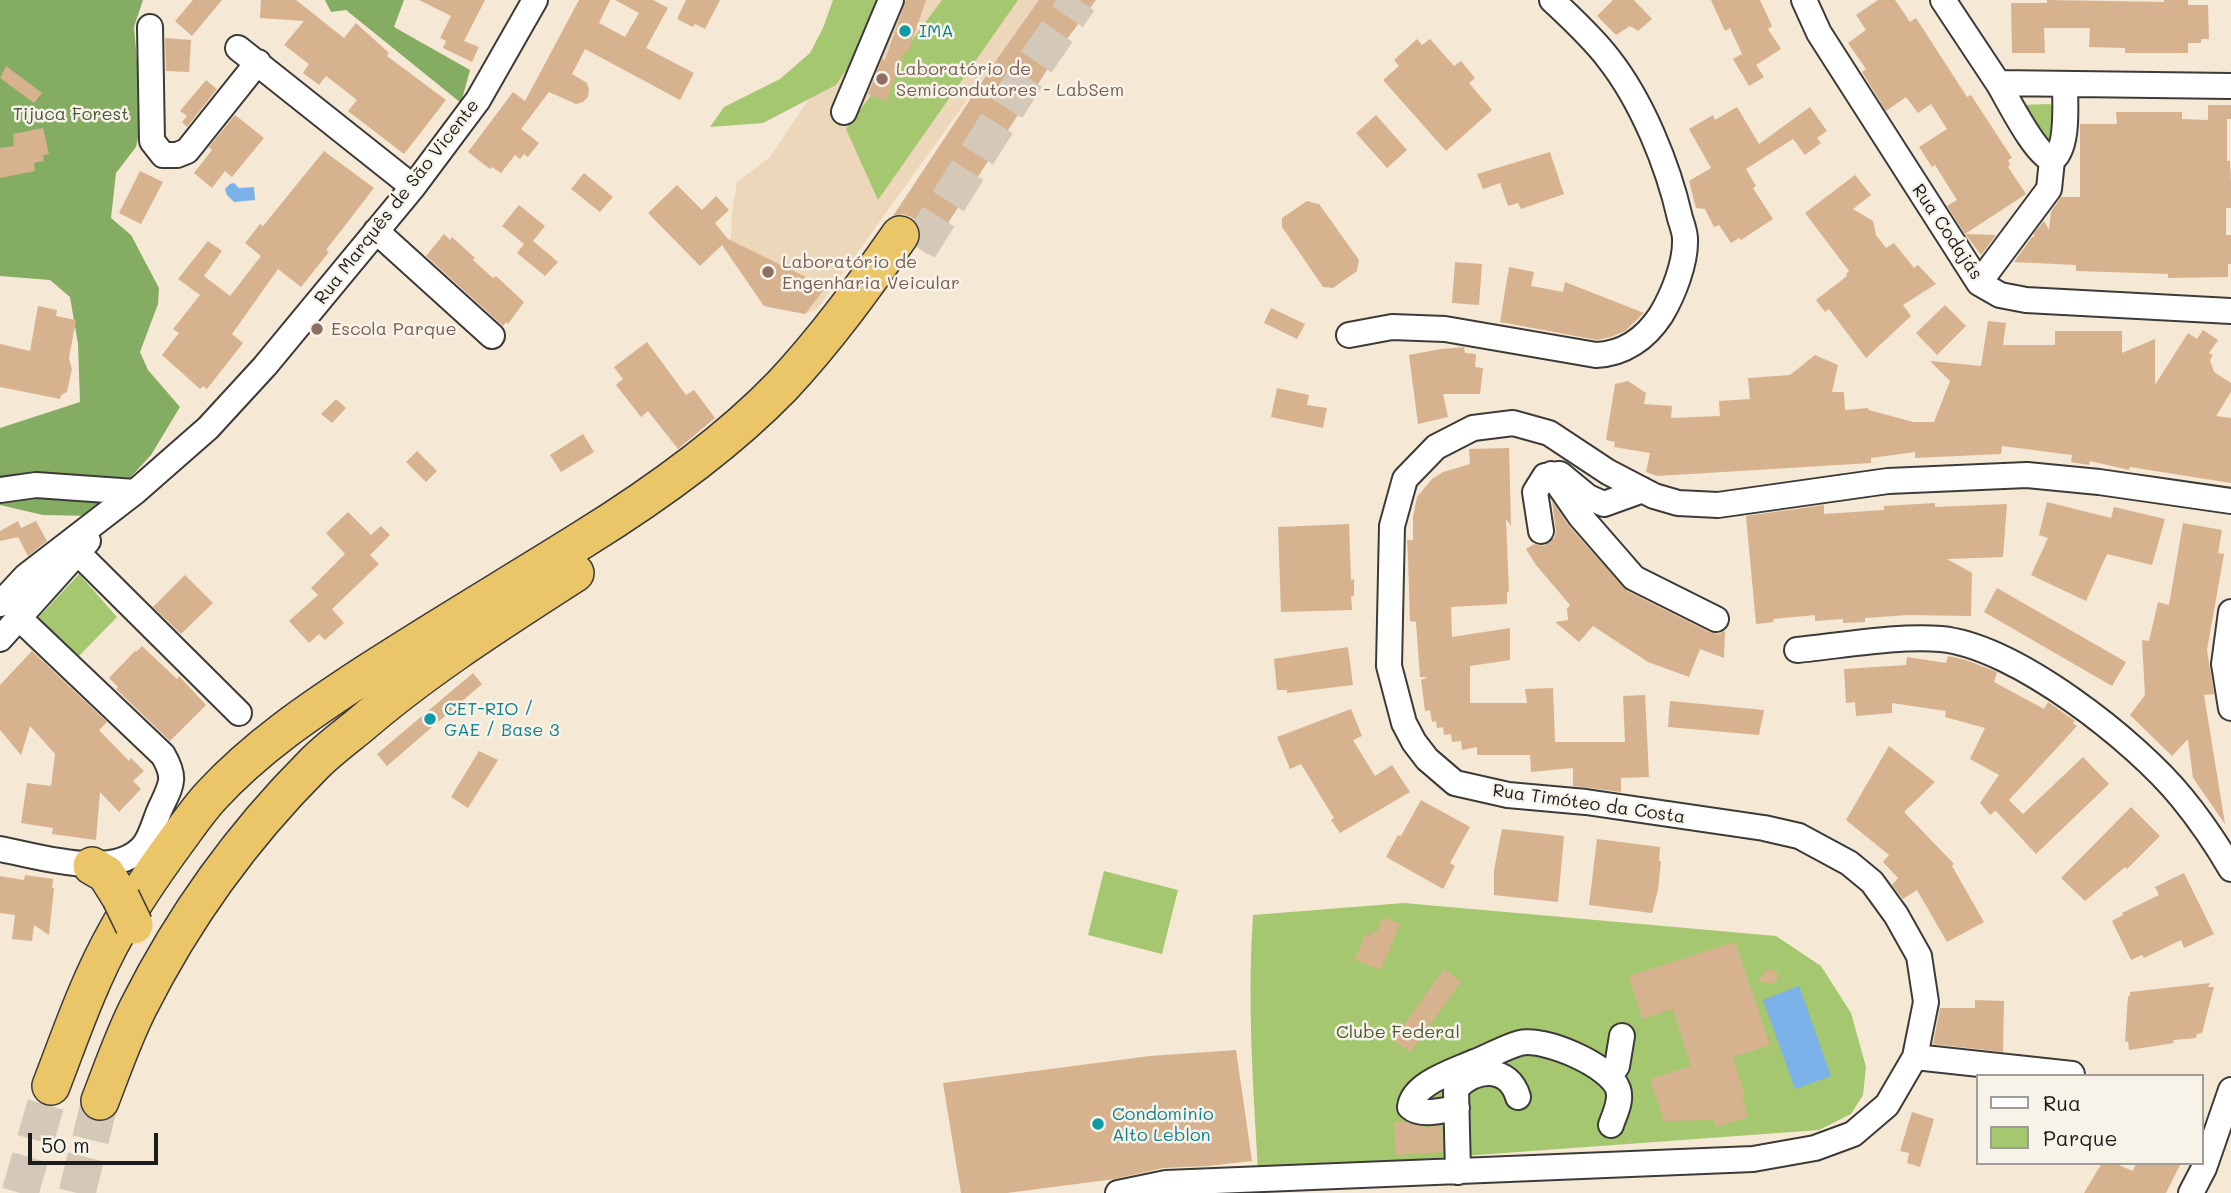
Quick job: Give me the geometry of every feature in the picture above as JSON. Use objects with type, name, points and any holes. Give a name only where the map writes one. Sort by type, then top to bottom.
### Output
[{"type":"highway","points":[[51,1086],[83,1002],[116,933],[151,875],[210,796],[281,731],[436,629],[584,539],[666,484],[734,431],[806,359],[910,242],[867,323],[785,417],[723,470],[667,511],[482,632],[388,701],[316,762],[237,851],[171,949],[138,1009],[100,1101]]},
{"type":"highway","points":[[92,866],[106,874],[127,911],[141,958],[138,1009]]},
{"type":"street","name":"Rua Marquês de São Vicente","points":[[126,499],[208,428],[249,384],[413,187],[478,100],[535,0]]},
{"type":"street","points":[[844,112],[891,0]]},
{"type":"street","points":[[1349,335],[1392,327],[1445,329],[1570,351],[1612,355],[1630,346],[1653,327],[1664,309],[1678,280],[1685,239],[1673,186],[1649,130],[1608,58],[1552,0]]},
{"type":"street","name":"Rua Codajás","points":[[1804,0],[1819,33],[1979,283],[2000,295],[2026,300],[2231,311]]},
{"type":"street","points":[[1943,0],[2043,155],[2052,160]]},
{"type":"street","points":[[150,27],[152,141],[163,155],[177,155],[187,151],[248,55],[413,187]]},
{"type":"street","points":[[1998,83],[2231,86]]},
{"type":"street","points":[[1979,283],[2049,189],[2052,160],[2061,152],[2063,142],[2065,85]]},
{"type":"street","points":[[376,231],[492,336]]},
{"type":"street","name":"Rua Timóteo da Costa","points":[[1118,1193],[1166,1182],[1753,1160],[1815,1148],[1853,1134],[1887,1104],[1915,1057],[1926,1002],[1919,956],[1896,915],[1872,882],[1849,863],[1799,836],[1764,828],[1586,802],[1508,795],[1455,783],[1427,759],[1413,742],[1404,723],[1389,666],[1392,526],[1405,479],[1436,447],[1473,428],[1513,423],[1549,432],[1608,472],[1643,490],[1678,503],[1718,505],[1888,481],[2027,475],[2099,482],[2231,501]]},
{"type":"street","points":[[1541,531],[1535,492],[1545,476],[1551,474],[1590,509],[1634,578],[1716,619]]},
{"type":"street","points":[[0,490],[36,485],[126,499]]},
{"type":"street","points":[[1590,509],[1643,490]]},
{"type":"street","points":[[9,610],[78,553],[126,499]]},
{"type":"street","points":[[0,587],[26,576],[82,530],[126,499]]},
{"type":"street","points":[[78,553],[239,713]]},
{"type":"street","points":[[0,639],[9,610],[26,576]]},
{"type":"street","points":[[0,849],[92,866],[121,859],[144,845],[173,783],[172,770],[163,755],[9,610]]},
{"type":"street","points":[[2231,612],[2224,664],[2231,708]]},
{"type":"street","points":[[1797,650],[1940,639],[1979,647],[2017,665],[2065,694],[2136,750],[2182,797],[2231,869]]},
{"type":"street","points":[[1610,1076],[1617,1066],[1622,1036]]},
{"type":"street","points":[[1457,1108],[1424,1112],[1410,1107],[1411,1099],[1422,1087],[1475,1068],[1520,1043],[1539,1041],[1579,1058],[1610,1076],[1620,1099],[1611,1125]]},
{"type":"street","points":[[1915,1057],[2072,1074]]},
{"type":"street","points":[[1475,1068],[1508,1078],[1518,1097]]},
{"type":"street","points":[[1458,1172],[1456,1089],[1475,1068]]},
{"type":"street","points":[[2191,1193],[2204,1168],[2231,1090]]},
{"type":"shaded area","points":[[867,0],[1039,0],[817,309],[805,314],[764,306],[730,257],[732,210],[737,182],[770,157],[855,30]]},
{"type":"green space","name":"Tijuca Forest","points":[[0,0],[143,0],[134,27],[142,118],[136,147],[116,173],[111,218],[131,235],[159,288],[158,304],[140,352],[148,370],[180,407],[151,455],[95,516],[43,515],[0,505],[0,428],[80,402],[78,344],[70,297],[50,280],[0,276]]},
{"type":"green space","points":[[325,0],[404,0],[394,27],[470,70],[461,103],[346,10],[331,12]]},
{"type":"green space","points":[[833,0],[893,0],[836,85],[763,123],[710,127],[724,107],[780,79],[810,53]]},
{"type":"green space","points":[[942,0],[1018,0],[878,200],[846,129]]},
{"type":"green space","points":[[2022,105],[2054,106],[2054,140],[2048,144]]},
{"type":"green space","points":[[79,574],[117,617],[77,658],[38,618]]},
{"type":"green space","points":[[1104,871],[1178,890],[1162,954],[1088,935]]},
{"type":"green space","name":"Clube Federal","points":[[1404,903],[1776,936],[1821,966],[1851,1013],[1866,1067],[1863,1095],[1851,1114],[1819,1130],[1258,1171],[1251,1011],[1253,915]]},
{"type":"water","points":[[234,183],[239,188],[254,187],[255,200],[234,202],[225,189]]},
{"type":"water","points":[[1799,986],[1831,1076],[1795,1089],[1763,1000]]},
{"type":"building","points":[[193,0],[222,0],[192,36],[175,21]]},
{"type":"building","points":[[261,0],[296,0],[344,38],[356,23],[389,53],[387,56],[446,100],[404,154],[348,111],[357,100],[326,76],[319,85],[303,73],[309,64],[284,45],[304,21],[260,18]]},
{"type":"building","points":[[419,0],[485,0],[464,41],[479,47],[472,62],[443,48],[446,41],[440,38],[451,16]]},
{"type":"building","points":[[579,0],[610,0],[599,23],[625,37],[639,13],[615,0],[653,0],[668,8],[646,48],[694,73],[680,100],[585,49],[572,74],[587,83],[588,97],[576,104],[549,92],[521,129],[539,143],[528,157],[524,154],[520,159],[515,155],[501,173],[492,167],[490,169],[468,152],[513,92],[525,101]]},
{"type":"building","points":[[686,0],[720,0],[705,29],[695,24],[693,27],[677,19]]},
{"type":"building","points":[[906,0],[926,0],[908,52],[905,51],[886,101],[868,94],[882,59],[885,60]]},
{"type":"building","points":[[1039,0],[1096,0],[1067,39],[928,254],[917,247],[921,236],[913,218],[903,214],[893,216]]},
{"type":"building","points":[[1613,0],[1634,0],[1652,19],[1638,31],[1630,26],[1616,35],[1597,16]]},
{"type":"building","points":[[1711,0],[1760,0],[1772,26],[1768,29],[1781,49],[1756,65],[1764,77],[1749,86],[1733,59],[1742,54],[1730,28],[1725,31]]},
{"type":"building","points":[[1878,0],[1895,0],[1910,22],[1916,18],[1967,97],[1971,95],[2012,158],[2008,160],[2008,167],[2026,194],[1965,234],[1947,206],[1957,200],[1935,165],[1932,167],[1919,147],[1947,129],[1931,104],[1918,113],[1906,97],[1886,111],[1862,72],[1866,69],[1848,43],[1866,30],[1856,15]]},
{"type":"building","points":[[2047,0],[2188,0],[2188,5],[2208,5],[2209,39],[2201,39],[2201,43],[2188,43],[2188,53],[2125,53],[2125,48],[2089,47],[2090,28],[2044,28],[2045,53],[2012,53],[2011,3],[2047,3]]},
{"type":"building","points":[[165,38],[191,40],[189,72],[166,71]]},
{"type":"building","points":[[1417,39],[1422,45],[1430,39],[1454,66],[1461,61],[1475,78],[1469,83],[1492,110],[1446,151],[1383,80],[1399,66],[1394,60]]},
{"type":"building","points":[[6,66],[42,93],[34,103],[0,78]]},
{"type":"building","points":[[206,80],[217,89],[187,127],[182,122],[187,116],[180,111]]},
{"type":"building","points":[[2208,105],[2231,105],[2231,119],[2227,119],[2227,161],[2230,161],[2231,181],[2231,208],[2226,208],[2226,235],[2231,235],[2228,277],[2168,278],[2168,274],[2076,271],[2076,265],[2014,262],[2044,221],[2049,230],[2051,212],[2061,197],[2080,197],[2080,124],[2117,124],[2116,112],[2182,112],[2182,119],[2208,120]]},
{"type":"building","points":[[1737,107],[1759,144],[1810,107],[1827,131],[1817,138],[1821,143],[1805,155],[1793,139],[1746,169],[1756,186],[1753,188],[1773,219],[1741,240],[1739,238],[1731,243],[1719,225],[1714,227],[1705,209],[1696,208],[1689,181],[1711,168],[1689,129],[1713,115],[1715,120]]},
{"type":"building","points":[[235,115],[264,138],[232,177],[225,171],[212,188],[194,173],[212,150],[209,147]]},
{"type":"building","points":[[1376,115],[1407,150],[1387,168],[1356,133]]},
{"type":"building","points":[[43,128],[49,154],[43,155],[44,161],[34,163],[35,171],[0,178],[0,148],[14,146],[13,134]]},
{"type":"building","points":[[324,151],[374,188],[301,287],[278,269],[232,334],[243,343],[207,389],[203,386],[200,389],[162,355],[179,333],[173,329],[200,295],[178,279],[208,241],[222,251],[204,276],[230,296],[261,256],[245,243],[260,224],[263,226]]},
{"type":"building","points":[[1550,152],[1564,194],[1521,209],[1518,203],[1508,206],[1500,183],[1483,189],[1477,174]]},
{"type":"building","points":[[140,171],[163,182],[141,224],[119,213]]},
{"type":"building","points":[[584,173],[613,197],[600,212],[571,189]]},
{"type":"building","points":[[1855,175],[1871,195],[1853,209],[1873,221],[1876,235],[1886,248],[1894,243],[1914,268],[1918,265],[1936,284],[1903,305],[1911,316],[1866,358],[1829,309],[1825,312],[1816,300],[1847,276],[1849,271],[1805,213]]},
{"type":"building","points":[[677,185],[702,210],[716,196],[729,210],[715,223],[728,239],[826,287],[805,314],[764,306],[722,245],[700,266],[648,213]]},
{"type":"building","points":[[1307,201],[1319,204],[1359,260],[1357,271],[1333,288],[1323,287],[1282,227],[1282,218]]},
{"type":"building","points":[[519,205],[545,226],[533,241],[558,262],[545,276],[517,253],[524,244],[502,226]]},
{"type":"building","points":[[444,234],[450,240],[452,237],[475,258],[473,260],[493,278],[496,276],[524,302],[508,324],[506,322],[503,326],[426,256]]},
{"type":"building","points":[[1965,234],[1996,235],[1981,255]]},
{"type":"building","points":[[1455,262],[1482,264],[1479,305],[1452,303]]},
{"type":"building","points":[[1509,267],[1534,272],[1531,286],[1563,292],[1565,282],[1644,313],[1625,331],[1597,340],[1500,322]]},
{"type":"building","points":[[1945,305],[1966,326],[1937,355],[1916,333]]},
{"type":"building","points":[[38,306],[57,310],[56,316],[76,320],[69,358],[72,369],[67,392],[61,395],[60,399],[0,387],[0,344],[30,351]]},
{"type":"building","points":[[1271,308],[1305,324],[1297,339],[1264,323]]},
{"type":"building","points":[[1988,321],[2006,323],[2003,345],[2055,345],[2055,331],[2122,331],[2122,353],[2155,339],[2155,385],[2188,333],[2197,339],[2203,330],[2218,340],[2209,353],[2213,355],[2210,360],[2214,372],[2231,383],[2231,392],[2216,416],[2231,418],[2231,483],[2130,467],[2129,470],[2090,461],[2089,465],[2071,462],[2072,455],[2002,446],[2001,454],[1915,458],[1915,452],[1871,458],[1871,463],[1657,476],[1646,472],[1650,453],[1614,447],[1615,442],[1606,440],[1615,384],[1628,381],[1646,393],[1644,404],[1672,406],[1671,418],[1720,416],[1719,401],[1750,399],[1748,378],[1790,375],[1815,355],[1838,365],[1832,392],[1844,392],[1845,410],[1868,408],[1913,422],[1934,422],[1950,381],[1930,361],[1981,366]]},
{"type":"building","points":[[647,342],[686,395],[694,390],[715,418],[678,449],[648,411],[641,417],[616,385],[623,379],[614,367]]},
{"type":"building","points":[[1464,347],[1465,353],[1476,354],[1475,367],[1483,368],[1480,394],[1443,394],[1448,417],[1418,424],[1409,355]]},
{"type":"building","points":[[1277,388],[1309,395],[1307,405],[1327,408],[1323,428],[1271,417]]},
{"type":"building","points":[[336,399],[346,408],[332,423],[321,414]]},
{"type":"building","points":[[583,434],[594,452],[561,472],[550,455]]},
{"type":"building","points":[[1509,448],[1511,526],[1506,519],[1509,592],[1507,604],[1451,607],[1452,637],[1510,628],[1510,660],[1470,666],[1470,703],[1527,703],[1525,689],[1553,688],[1555,742],[1625,742],[1623,696],[1645,695],[1649,777],[1621,778],[1621,792],[1573,786],[1573,768],[1531,772],[1530,755],[1477,755],[1477,747],[1462,750],[1461,741],[1452,742],[1451,734],[1444,735],[1443,727],[1437,728],[1436,721],[1432,722],[1430,710],[1425,711],[1421,680],[1428,677],[1420,677],[1416,622],[1410,621],[1407,540],[1413,540],[1413,517],[1417,497],[1432,479],[1443,472],[1470,464],[1469,449]]},
{"type":"building","points":[[417,451],[437,471],[426,482],[406,462]]},
{"type":"building","points":[[1552,501],[1569,526],[1627,591],[1709,632],[1718,634],[1725,631],[1724,658],[1700,649],[1689,677],[1648,662],[1593,626],[1579,642],[1555,622],[1568,620],[1567,609],[1570,605],[1526,549],[1534,544],[1544,546],[1555,537]]},
{"type":"building","points":[[2047,502],[2111,518],[2114,507],[2165,519],[2152,565],[2107,554],[2086,601],[2031,575],[2048,538],[2039,535]]},
{"type":"building","points":[[1935,503],[1935,507],[2007,504],[2003,557],[1947,559],[1972,573],[1971,616],[1908,615],[1865,618],[1865,622],[1843,623],[1843,619],[1815,621],[1815,615],[1773,619],[1774,622],[1756,624],[1746,516],[1824,505],[1824,514]]},
{"type":"building","points":[[348,512],[371,535],[381,526],[390,535],[370,555],[379,564],[332,609],[344,623],[325,640],[319,634],[309,643],[289,621],[318,595],[311,588],[345,554],[326,533]]},
{"type":"building","points":[[18,521],[21,528],[36,521],[47,541],[28,556],[18,537],[0,541],[0,531]]},
{"type":"building","points":[[2183,523],[2222,530],[2218,553],[2224,554],[2207,650],[2214,694],[2204,695],[2225,824],[2193,778],[2188,739],[2172,756],[2130,715],[2145,695],[2142,640],[2149,641],[2158,602],[2169,605]]},
{"type":"building","points":[[1349,524],[1351,580],[1354,579],[1352,610],[1281,612],[1278,527]]},
{"type":"building","points":[[185,575],[213,603],[181,634],[153,607]]},
{"type":"building","points":[[1997,588],[2126,662],[2112,686],[1984,612]]},
{"type":"building","points":[[142,646],[177,679],[179,676],[206,705],[170,741],[116,689],[118,687],[109,678]]},
{"type":"building","points":[[1348,647],[1353,685],[1287,693],[1287,690],[1277,690],[1274,659]]},
{"type":"building","points":[[32,651],[107,722],[99,730],[129,761],[131,758],[144,771],[133,781],[141,789],[119,812],[100,792],[96,840],[52,834],[53,828],[21,823],[27,783],[51,786],[55,754],[30,726],[21,755],[0,730],[0,685]]},
{"type":"building","points":[[1948,656],[1997,672],[1994,682],[2044,709],[2048,702],[2075,721],[2073,723],[2077,726],[2009,800],[2023,814],[2083,757],[2109,784],[2036,854],[1997,812],[1990,815],[1980,803],[1999,775],[1970,759],[1985,728],[1945,717],[1946,711],[1892,703],[1892,713],[1856,716],[1855,702],[1846,703],[1844,669],[1906,665],[1907,657],[1946,663]]},
{"type":"building","name":"CET-RIO / GAE / Base 3","points":[[473,673],[482,684],[387,766],[377,754]]},
{"type":"building","points":[[1670,701],[1764,710],[1759,735],[1668,727]]},
{"type":"building","points":[[1351,709],[1362,736],[1353,740],[1375,776],[1392,765],[1410,792],[1340,833],[1331,820],[1334,818],[1301,764],[1290,769],[1277,737]]},
{"type":"building","points":[[1889,746],[1935,782],[1904,812],[1954,864],[1952,866],[1984,922],[1947,942],[1917,890],[1903,899],[1892,885],[1898,878],[1883,862],[1889,855],[1846,820]]},
{"type":"building","points":[[479,751],[498,760],[468,808],[451,797]]},
{"type":"building","points":[[1421,800],[1470,827],[1450,863],[1455,866],[1443,889],[1386,857]]},
{"type":"building","points":[[2131,807],[2160,836],[2127,869],[2125,867],[2085,901],[2061,878]]},
{"type":"building","points":[[1502,829],[1564,836],[1558,902],[1494,895],[1494,870]]},
{"type":"building","points":[[1597,839],[1660,847],[1658,890],[1652,913],[1589,905]]},
{"type":"building","points":[[2184,873],[2214,934],[2184,948],[2181,940],[2144,958],[2142,955],[2131,960],[2112,921],[2123,915],[2122,913],[2159,895],[2155,887]]},
{"type":"building","points":[[25,875],[53,879],[54,888],[49,935],[34,925],[32,941],[12,939],[15,915],[0,913],[0,876],[24,880]]},
{"type":"building","points":[[1383,917],[1400,924],[1381,970],[1355,960],[1365,934],[1371,936],[1373,931],[1377,932]]},
{"type":"building","points":[[1735,942],[1770,1045],[1733,1057],[1745,1096],[1742,1097],[1748,1117],[1716,1127],[1714,1120],[1664,1121],[1650,1079],[1691,1066],[1673,1009],[1642,1019],[1629,976]]},
{"type":"building","points":[[1444,969],[1461,982],[1410,1052],[1393,1040]]},
{"type":"building","points":[[1773,969],[1778,974],[1777,980],[1771,984],[1757,981],[1767,970]]},
{"type":"building","points":[[2210,983],[2208,987],[2214,987],[2202,1033],[2197,1034],[2196,1038],[2129,1050],[2128,1041],[2125,1042],[2130,992]]},
{"type":"building","points":[[1975,1000],[2004,1001],[2003,1052],[1933,1044],[1940,1008],[1975,1008]]},
{"type":"building","name":"Condominio Alto Leblon","points":[[1236,1050],[1252,1161],[1163,1168],[1115,1179],[1007,1193],[961,1193],[943,1083],[1150,1056]]},
{"type":"building","points":[[1912,1112],[1934,1119],[1920,1167],[1907,1163],[1909,1153],[1900,1151]]},
{"type":"building","points":[[1406,1122],[1425,1127],[1442,1126],[1443,1152],[1396,1155],[1394,1123]]},
{"type":"building","points":[[2101,1165],[2119,1165],[2133,1171],[2135,1165],[2180,1165],[2166,1193],[2084,1193]]},
{"type":"tunnel","points":[[919,248],[1028,74],[1079,0]]},
{"type":"tunnel","points":[[20,1193],[51,1086]]},
{"type":"tunnel","points":[[77,1193],[100,1101]]},
{"type":"place","name":"IMA","points":[[905,31]]},
{"type":"place","name":"Laboratório de Semicondutores - LabSem","points":[[882,79]]},
{"type":"place","name":"Laboratório de Engenharia Veicular","points":[[768,272]]},
{"type":"place","name":"Escola Parque","points":[[317,329]]},
{"type":"place","name":"CET-RIO / GAE / Base 3","points":[[430,719]]},
{"type":"place","name":"Condominio Alto Leblon","points":[[1098,1124]]}]
